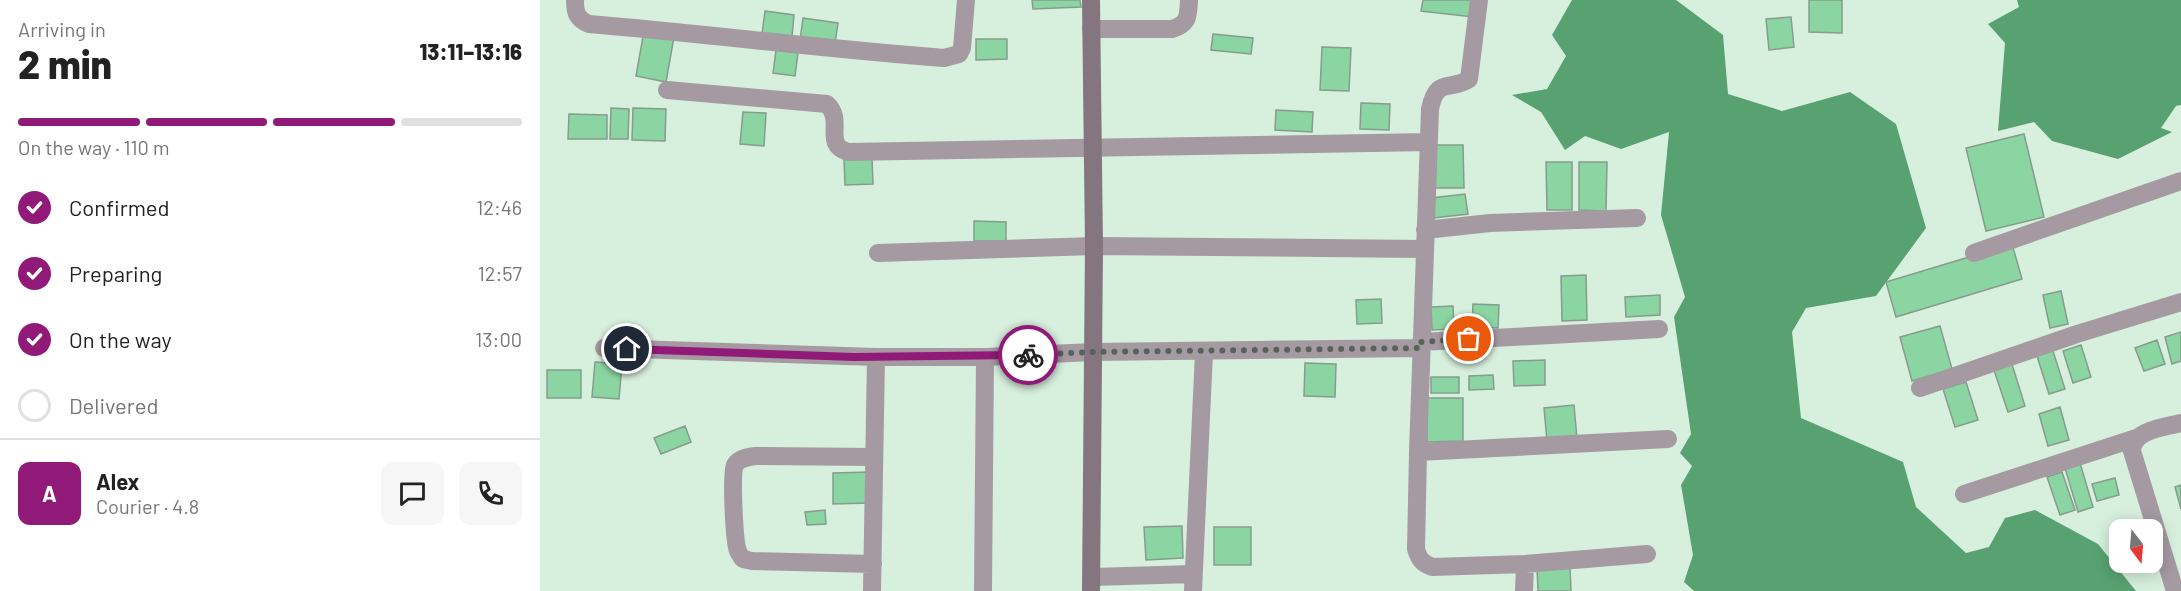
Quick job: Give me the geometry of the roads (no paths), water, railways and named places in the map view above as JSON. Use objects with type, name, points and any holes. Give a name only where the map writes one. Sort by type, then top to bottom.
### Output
[{"type":"street","points":[[575,0],[576,12],[580,20],[589,24],[677,31],[835,50],[944,58],[959,54],[963,48],[966,0]]},
{"type":"street","points":[[1091,0],[1094,246],[1092,584],[1193,582],[1204,352]]},
{"type":"street","points":[[1091,29],[1172,29],[1182,26],[1187,19],[1190,0]]},
{"type":"street","points":[[1479,0],[1469,79],[1462,84],[1446,85],[1432,98],[1425,230],[1416,549],[1424,564],[1432,567],[1525,564],[1647,554]]},
{"type":"street","points":[[667,90],[826,104],[832,108],[835,117],[836,145],[848,152],[1429,142]]},
{"type":"street","points":[[1974,253],[2181,181]]},
{"type":"street","points":[[1425,230],[1490,223],[1636,218]]},
{"type":"street","points":[[878,254],[1094,246],[1425,249]]},
{"type":"street","points":[[1920,388],[2077,334],[2181,302]]},
{"type":"street","points":[[604,348],[876,357],[985,357],[1093,352],[1204,352],[1421,345],[1659,329]]},
{"type":"street","points":[[872,591],[876,357]]},
{"type":"street","points":[[983,591],[985,357]]},
{"type":"street","points":[[1964,494],[2181,423]]},
{"type":"street","points":[[2136,438],[2132,444],[2132,451],[2175,591]]},
{"type":"street","points":[[1418,452],[1668,439]]},
{"type":"street","points":[[873,564],[743,559],[737,550],[735,538],[733,480],[737,462],[756,456],[874,457]]},
{"type":"street","points":[[1524,591],[1525,564]]}]
